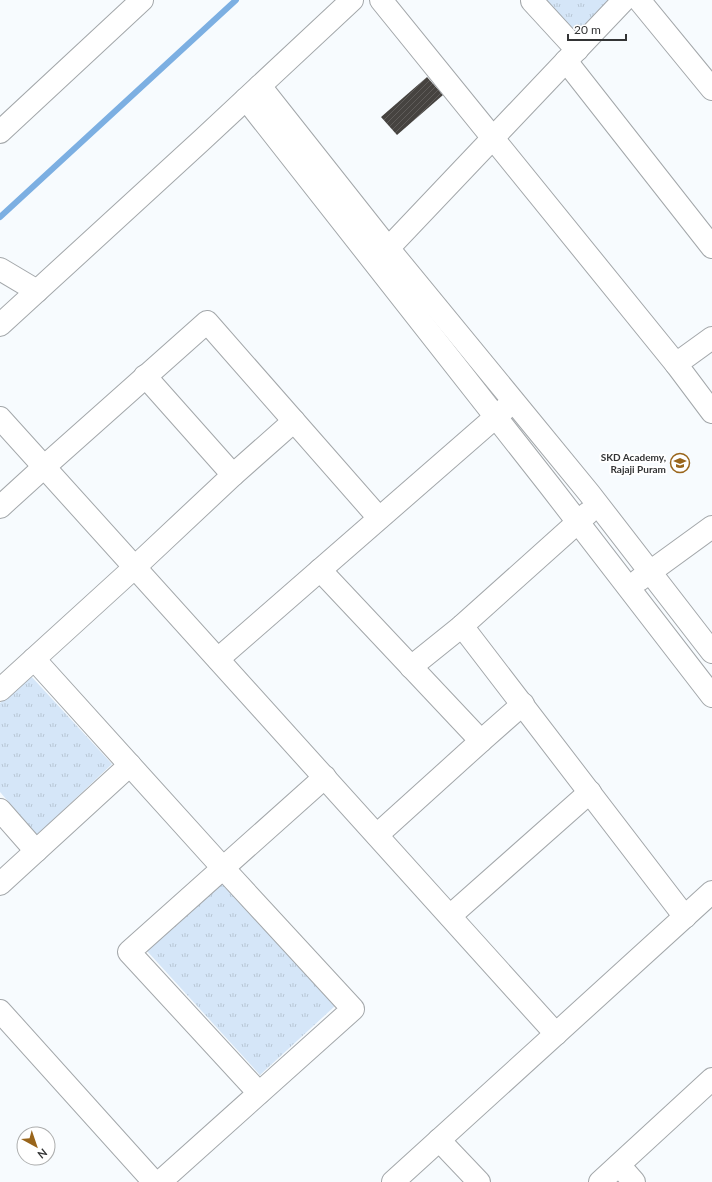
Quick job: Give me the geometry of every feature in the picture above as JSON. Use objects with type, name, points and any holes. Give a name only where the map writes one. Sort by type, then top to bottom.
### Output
[{"type":"street","points":[[0,132],[142,0]]},
{"type":"street","points":[[0,325],[352,0]]},
{"type":"street","points":[[381,0],[676,364],[712,412]]},
{"type":"street","points":[[533,0],[532,1],[712,246]]},
{"type":"street","points":[[381,255],[624,0]]},
{"type":"street","points":[[639,0],[712,89]]},
{"type":"street","points":[[253,92],[381,255],[495,416],[712,696]]},
{"type":"street","points":[[381,255],[514,401],[598,505],[712,652]]},
{"type":"street","points":[[0,269],[37,291]]},
{"type":"street","points":[[0,507],[207,322],[379,518]]},
{"type":"street","points":[[676,364],[712,338]]},
{"type":"street","points":[[145,376],[233,475]]},
{"type":"street","points":[[218,659],[514,401]]},
{"type":"street","points":[[0,418],[556,1034]]},
{"type":"street","points":[[0,690],[233,475],[294,421]]},
{"type":"street","points":[[411,667],[462,626],[598,505]]},
{"type":"street","points":[[628,588],[649,571],[712,527]]},
{"type":"street","points":[[320,570],[480,741]]},
{"type":"street","points":[[462,626],[685,917]]},
{"type":"street","points":[[34,659],[353,1009],[160,1182]]},
{"type":"street","points":[[377,835],[523,704]]},
{"type":"street","points":[[0,884],[130,765]]},
{"type":"street","points":[[259,1093],[129,952],[325,777]]},
{"type":"street","points":[[450,916],[590,792]]},
{"type":"street","points":[[0,810],[36,851]]},
{"type":"street","points":[[393,1182],[712,892]]},
{"type":"street","points":[[0,1012],[154,1182]]},
{"type":"street","points":[[600,1182],[712,1079]]},
{"type":"street","points":[[439,1140],[479,1182]]},
{"type":"street","points":[[618,1165],[634,1182]]},
{"type":"green space","points":[[547,0],[610,0],[574,36],[543,5]]},
{"type":"green space","points":[[30,675],[112,764],[37,835],[0,792],[0,703]]},
{"type":"green space","points":[[223,882],[335,1006],[260,1075],[147,951]]},
{"type":"building","points":[[427,77],[443,95],[397,135],[381,117]]},
{"type":"waterway","points":[[0,217],[236,0]]},
{"type":"place","name":"SKD Academy, Rajaji Puram","points":[[680,463]]}]
